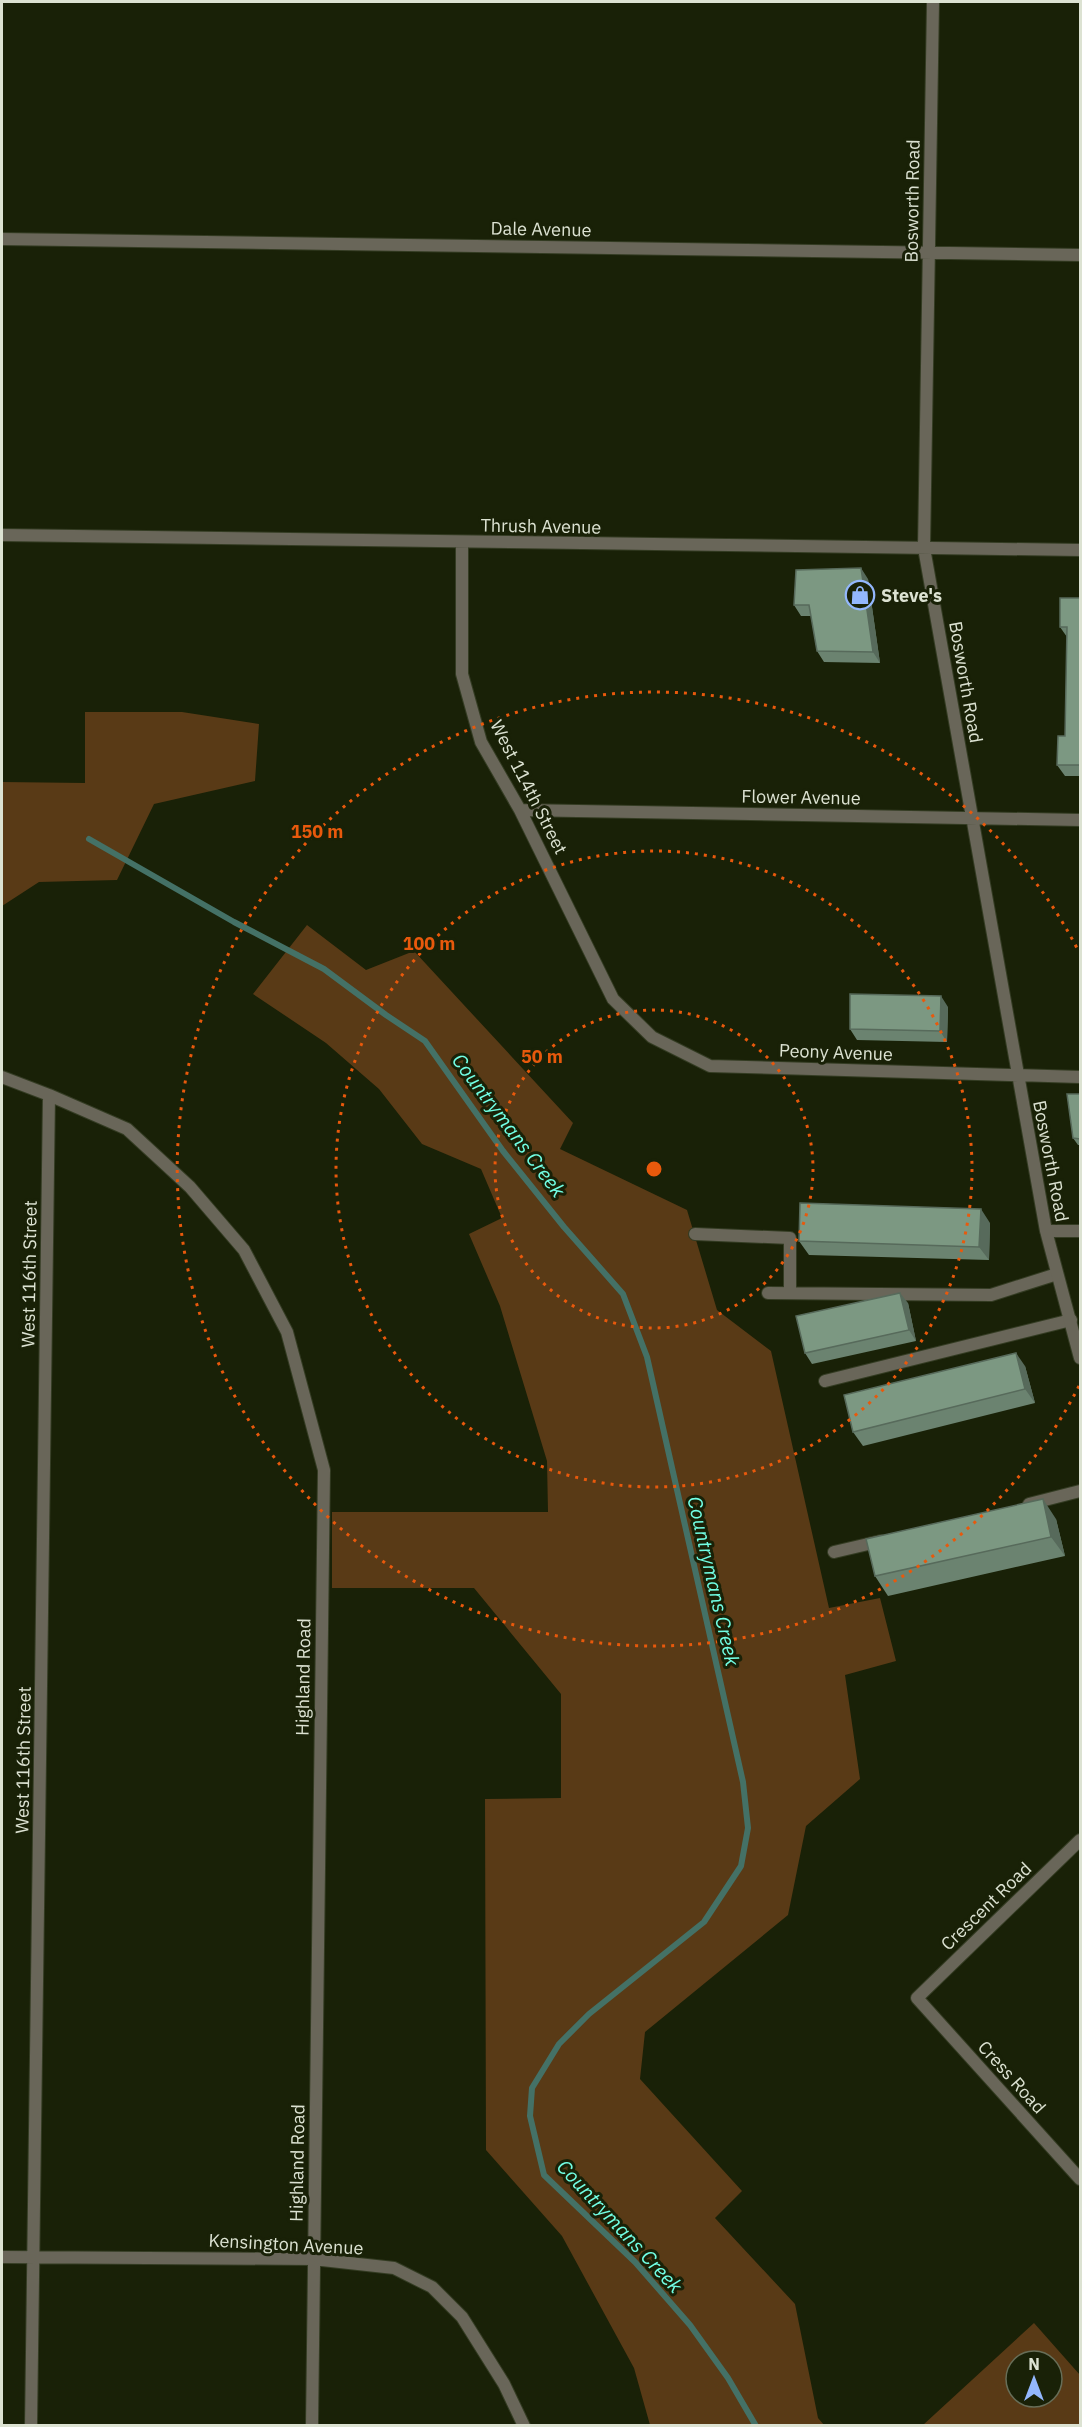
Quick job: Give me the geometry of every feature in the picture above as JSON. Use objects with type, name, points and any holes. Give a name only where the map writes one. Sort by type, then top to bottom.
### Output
[{"type":"street","name":"Bosworth Road","points":[[933,2],[924,548],[1046,1231],[1080,1358]]},
{"type":"street","name":"Dale Avenue","points":[[2,239],[1080,255]]},
{"type":"street","name":"Thrush Avenue","points":[[2,535],[1080,550]]},
{"type":"street","name":"West 114th Street","points":[[462,543],[462,674],[482,742],[520,810],[613,999]]},
{"type":"street","name":"Flower Avenue","points":[[520,810],[1080,820]]},
{"type":"street","name":"Peony Avenue","points":[[613,999],[652,1037],[710,1066],[1080,1077]]},
{"type":"street","name":"Highland Road","points":[[2,1077],[127,1129],[190,1186],[244,1250],[287,1332],[324,1470],[312,2426]]},
{"type":"street","name":"West 116th Street","points":[[31,2426],[49,1095]]},
{"type":"street","points":[[1046,1231],[1080,1231]]},
{"type":"street","points":[[695,1234],[789,1238],[790,1293]]},
{"type":"street","points":[[768,1293],[991,1295],[1057,1274]]},
{"type":"street","points":[[825,1381],[1071,1320]]},
{"type":"street","points":[[1013,1508],[1080,1491]]},
{"type":"street","points":[[834,1552],[890,1538]]},
{"type":"street","name":"Crescent Road","points":[[917,1998],[1080,1840]]},
{"type":"street","name":"Cress Road","points":[[917,1998],[1080,2179]]},
{"type":"street","name":"Kensington Avenue","points":[[2,2256],[314,2259],[394,2268],[432,2287],[462,2317],[504,2384],[524,2426]]},
{"type":"shaded area","points":[[85,712],[182,712],[259,724],[255,781],[154,804],[117,880],[39,882],[2,906],[2,782],[85,783]]},
{"type":"shaded area","points":[[307,925],[366,970],[414,951],[573,1123],[560,1149],[687,1210],[717,1310],[771,1351],[829,1608],[880,1598],[896,1661],[845,1675],[860,1779],[806,1826],[788,1915],[645,2032],[640,2079],[742,2191],[715,2218],[795,2304],[818,2418],[824,2425],[650,2425],[634,2368],[562,2236],[486,2150],[485,1799],[561,1798],[561,1694],[474,1588],[332,1588],[332,1512],[548,1512],[547,1461],[500,1306],[469,1234],[502,1218],[481,1169],[422,1144],[379,1089],[326,1043],[253,994]]},
{"type":"shaded area","points":[[1034,2323],[1057,2349],[1006,2349]]},
{"type":"shaded area","points":[[1004,2351],[1004,2409],[1064,2409],[1064,2357],[1080,2375],[1080,2425],[923,2425]]},
{"type":"building","points":[[861,568],[873,652],[817,651],[809,605],[794,605],[796,570]]},
{"type":"building","points":[[1060,598],[1080,598],[1080,765],[1057,765],[1058,736],[1065,736],[1067,627],[1060,627]]},
{"type":"building","points":[[850,994],[941,996],[940,1031],[850,1029]]},
{"type":"building","points":[[1067,1094],[1080,1094],[1080,1139],[1073,1138]]},
{"type":"building","points":[[800,1203],[981,1209],[979,1247],[799,1241]]},
{"type":"building","points":[[900,1293],[909,1330],[805,1353],[796,1316]]},
{"type":"building","points":[[1016,1353],[1025,1389],[853,1432],[844,1395]]},
{"type":"building","points":[[1043,1499],[1051,1537],[875,1576],[866,1539]]},
{"type":"waterway","name":"Countrymans Creek","points":[[89,839],[234,922],[324,969],[425,1041],[503,1151],[564,1227],[623,1294],[647,1357],[743,1782],[748,1828],[741,1866],[704,1922],[589,2014],[559,2044],[532,2088],[530,2116],[544,2175],[635,2262],[690,2325],[728,2378],[756,2426]]},
{"type":"place","name":"Steve's","points":[[860,595]]}]
